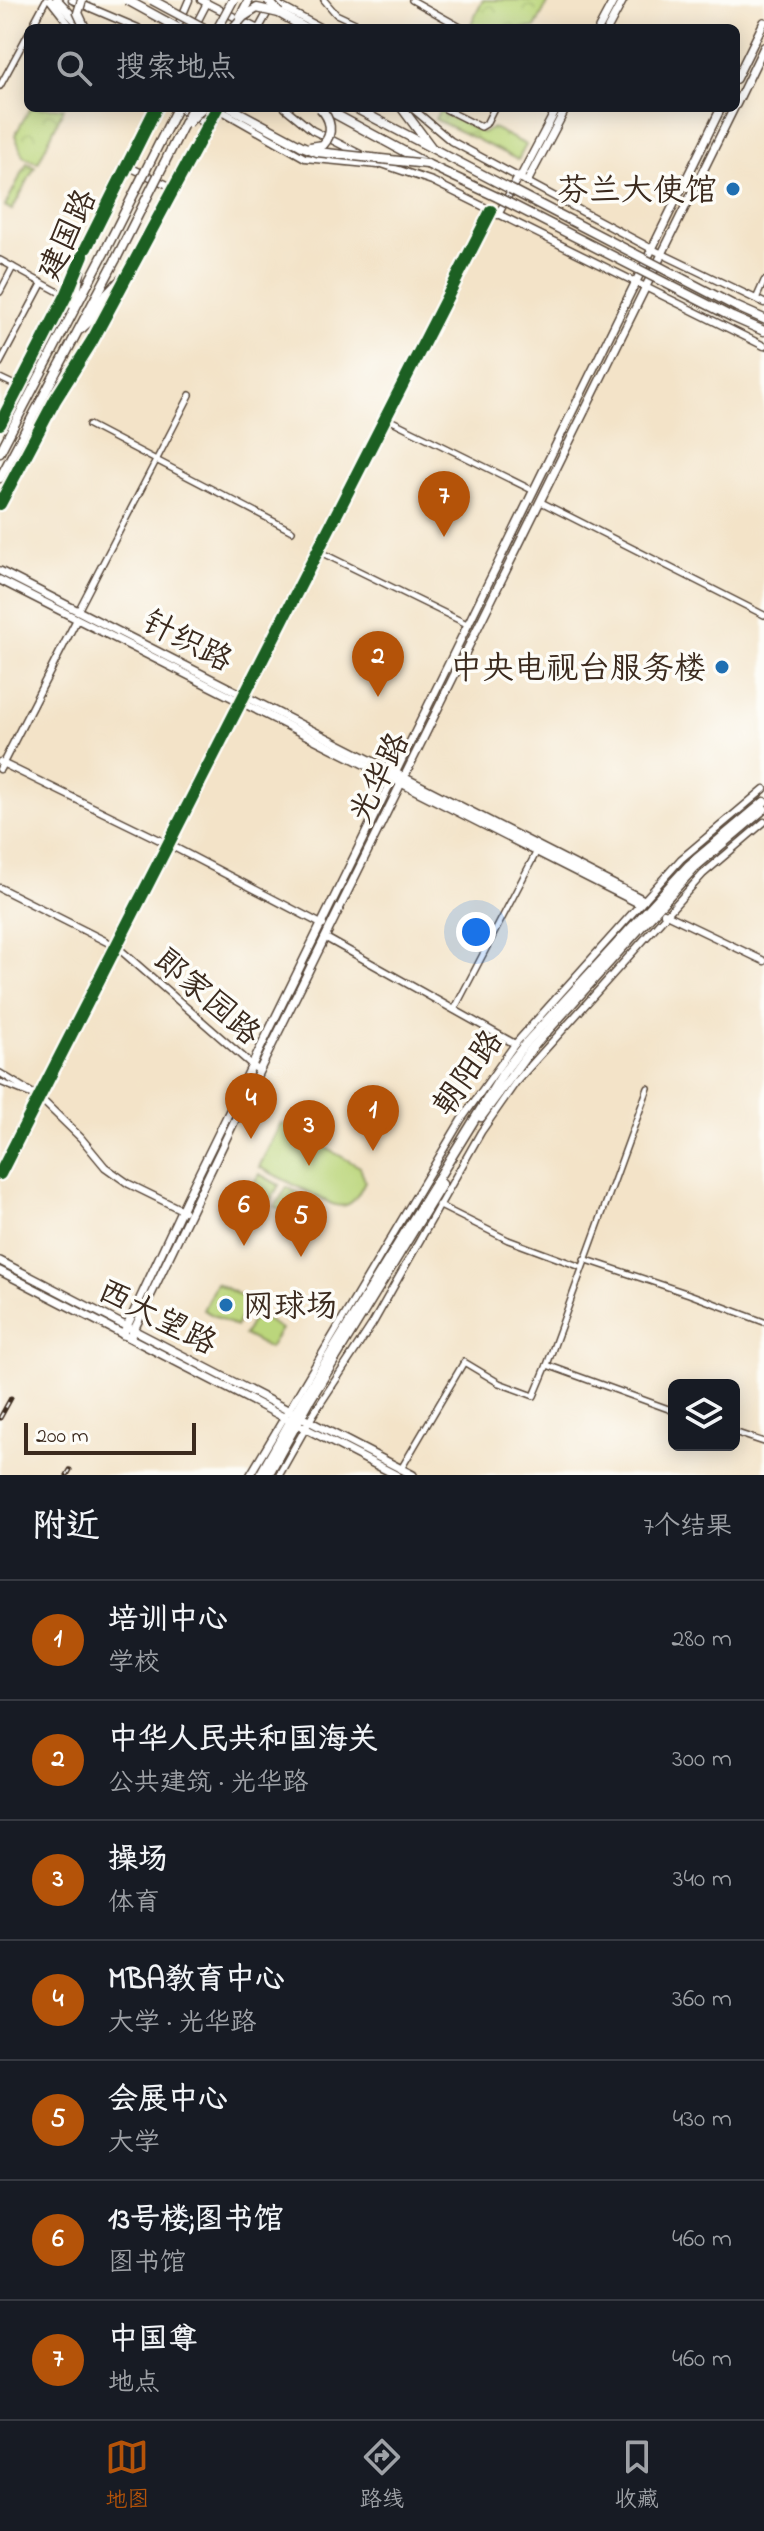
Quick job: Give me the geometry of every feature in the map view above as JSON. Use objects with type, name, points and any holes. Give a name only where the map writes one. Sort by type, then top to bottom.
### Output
[{"type":"highway","points":[[57,0],[80,24]]},
{"type":"highway","points":[[82,0],[78,13],[82,24]]},
{"type":"highway","points":[[127,0],[171,24]]},
{"type":"highway","points":[[152,0],[197,24]]},
{"type":"highway","points":[[221,24],[230,0]]},
{"type":"highway","points":[[236,24],[249,0]]},
{"type":"highway","points":[[268,0],[279,13]]},
{"type":"highway","points":[[237,24],[257,8],[279,13],[298,24]]},
{"type":"highway","name":"建国路","points":[[0,452],[174,112]]},
{"type":"highway","points":[[178,136],[190,112]]},
{"type":"highway","points":[[178,136],[199,112]]},
{"type":"highway","points":[[239,112],[317,152],[427,164]]},
{"type":"highway","points":[[302,146],[318,147],[329,137],[329,120],[324,112]]},
{"type":"highway","points":[[330,112],[427,164],[764,331]]},
{"type":"highway","points":[[363,112],[764,319]]},
{"type":"highway","points":[[405,112],[431,148]]},
{"type":"highway","name":"建国路","points":[[0,478],[178,136]]},
{"type":"highway","points":[[72,314],[83,255]]},
{"type":"highway","points":[[82,320],[128,272]]},
{"type":"highway","points":[[75,335],[114,298]]},
{"type":"highway","points":[[0,438],[13,428]]},
{"type":"highway","name":"朝阳路","points":[[260,1475],[526,1043],[689,865],[764,802]]},
{"type":"highway","name":"朝阳路","points":[[652,907],[764,809]]},
{"type":"highway","name":"朝阳路","points":[[268,1475],[297,1418]]},
{"type":"main road","points":[[601,24],[614,0]]},
{"type":"main road","points":[[610,24],[623,0]]},
{"type":"main road","points":[[740,71],[764,22]]},
{"type":"main road","name":"光华路","points":[[740,96],[764,47]]},
{"type":"main road","points":[[522,179],[555,112]]},
{"type":"main road","points":[[522,179],[564,112]]},
{"type":"main road","name":"光华路","points":[[130,1329],[182,1210],[326,938],[470,626],[719,112]]},
{"type":"main road","name":"光华路","points":[[126,1337],[191,1215],[323,925],[541,502],[732,112]]},
{"type":"main road","name":"针织路","points":[[0,571],[77,615]]},
{"type":"main road","name":"针织路","points":[[0,580],[77,615],[652,907]]},
{"type":"main road","name":"西大望路","points":[[0,1261],[297,1418]]},
{"type":"main road","name":"西大望路","points":[[0,1271],[126,1337],[297,1418]]},
{"type":"main road","points":[[297,1418],[398,1472],[413,1475]]},
{"type":"street","points":[[33,24],[48,0],[69,24]]},
{"type":"street","points":[[72,0],[129,24]]},
{"type":"street","points":[[180,24],[189,0]]},
{"type":"street","points":[[260,24],[275,0],[280,6],[314,24]]},
{"type":"street","points":[[324,0],[336,14],[357,24]]},
{"type":"street","points":[[412,0],[455,24]]},
{"type":"street","points":[[196,24],[206,1],[250,24]]},
{"type":"street","points":[[0,86],[24,41]]},
{"type":"street","name":"建国路","points":[[0,424],[66,296],[154,112]]},
{"type":"street","points":[[183,112],[200,120],[205,129]]},
{"type":"street","points":[[0,504],[215,112]]},
{"type":"street","points":[[224,112],[305,158],[382,166]]},
{"type":"street","points":[[290,112],[312,130],[382,166],[432,181],[764,346]]},
{"type":"street","points":[[417,112],[451,141],[652,249],[764,303]]},
{"type":"street","points":[[451,112],[481,127],[491,112]]},
{"type":"street","points":[[127,166],[172,187]]},
{"type":"street","points":[[0,1174],[386,418],[494,213],[522,179]]},
{"type":"street","points":[[0,260],[66,296]]},
{"type":"street","points":[[0,292],[13,267]]},
{"type":"street","points":[[756,299],[764,281]]},
{"type":"street","points":[[0,363],[42,284]]},
{"type":"street","points":[[0,378],[19,387]]},
{"type":"street","points":[[190,395],[1,765],[168,844],[323,925]]},
{"type":"street","points":[[386,418],[535,491]]},
{"type":"street","points":[[89,425],[292,531]]},
{"type":"street","points":[[541,502],[764,615]]},
{"type":"street","points":[[318,551],[470,626]]},
{"type":"street","name":"朝阳路","points":[[506,1075],[652,907],[681,859],[764,789]]},
{"type":"street","name":"朝阳路","points":[[250,1475],[373,1323],[481,1132],[506,1075],[515,1044],[652,907],[712,866],[764,822]]},
{"type":"street","points":[[454,1010],[538,850]]},
{"type":"street","name":"郎家园路","points":[[0,888],[117,947],[256,1069]]},
{"type":"street","points":[[652,907],[764,961]]},
{"type":"street","points":[[326,938],[515,1044]]},
{"type":"street","points":[[0,1073],[39,1097],[81,1138],[105,1167],[129,1184],[191,1215]]},
{"type":"street","points":[[0,1082],[39,1097]]},
{"type":"street","points":[[398,1472],[464,1362],[499,1383],[534,1396],[648,1088]]},
{"type":"street","points":[[438,1205],[508,1240],[581,1267]]},
{"type":"street","points":[[584,1259],[764,1322]]},
{"type":"street","points":[[547,1365],[668,1409]]},
{"type":"street","name":"朝阳路","points":[[279,1475],[297,1418]]},
{"type":"street","points":[[740,1434],[764,1442]]},
{"type":"green space","points":[[483,0],[549,0],[537,24],[471,24]]},
{"type":"green space","points":[[28,112],[62,112],[38,163],[23,156],[15,135]]},
{"type":"green space","points":[[439,112],[444,112],[482,133],[493,128],[526,145],[518,160],[435,119]]},
{"type":"green space","points":[[27,163],[35,167],[12,210],[5,206]]},
{"type":"green space","points":[[281,1123],[360,1167],[365,1181],[353,1201],[339,1206],[332,1204],[259,1167]]},
{"type":"green space","points":[[259,1174],[279,1185],[267,1207],[247,1196]]},
{"type":"green space","points":[[287,1187],[305,1197],[294,1217],[275,1207]]},
{"type":"green space","name":"网球场","points":[[216,1283],[249,1300],[236,1327],[203,1310]]},
{"type":"green space","points":[[256,1314],[281,1329],[269,1348],[244,1335]]},
{"type":"railway","points":[[0,1418],[11,1398]]},
{"type":"railway","points":[[67,1475],[70,1470]]},
{"type":"cycle path","points":[[86,248],[154,112]]},
{"type":"cycle path","points":[[0,504],[215,112]]},
{"type":"cycle path","points":[[0,1174],[491,211]]},
{"type":"cycle path","points":[[0,424],[66,296],[83,255]]},
{"type":"place","name":"芬兰大使馆","points":[[733,189]]},
{"type":"place","name":"中国尊","points":[[444,537]]},
{"type":"place","name":"中央电视台服务楼","points":[[722,667]]},
{"type":"place","name":"中华人民共和国海关","points":[[378,697]]},
{"type":"place","name":"MBA教育中心","points":[[251,1139]]},
{"type":"place","name":"培训中心","points":[[373,1151]]},
{"type":"place","name":"操场","points":[[309,1166]]},
{"type":"place","name":"13号楼;图书馆","points":[[244,1246]]},
{"type":"place","name":"会展中心","points":[[301,1257]]},
{"type":"place","name":"网球场","points":[[226,1305]]}]
